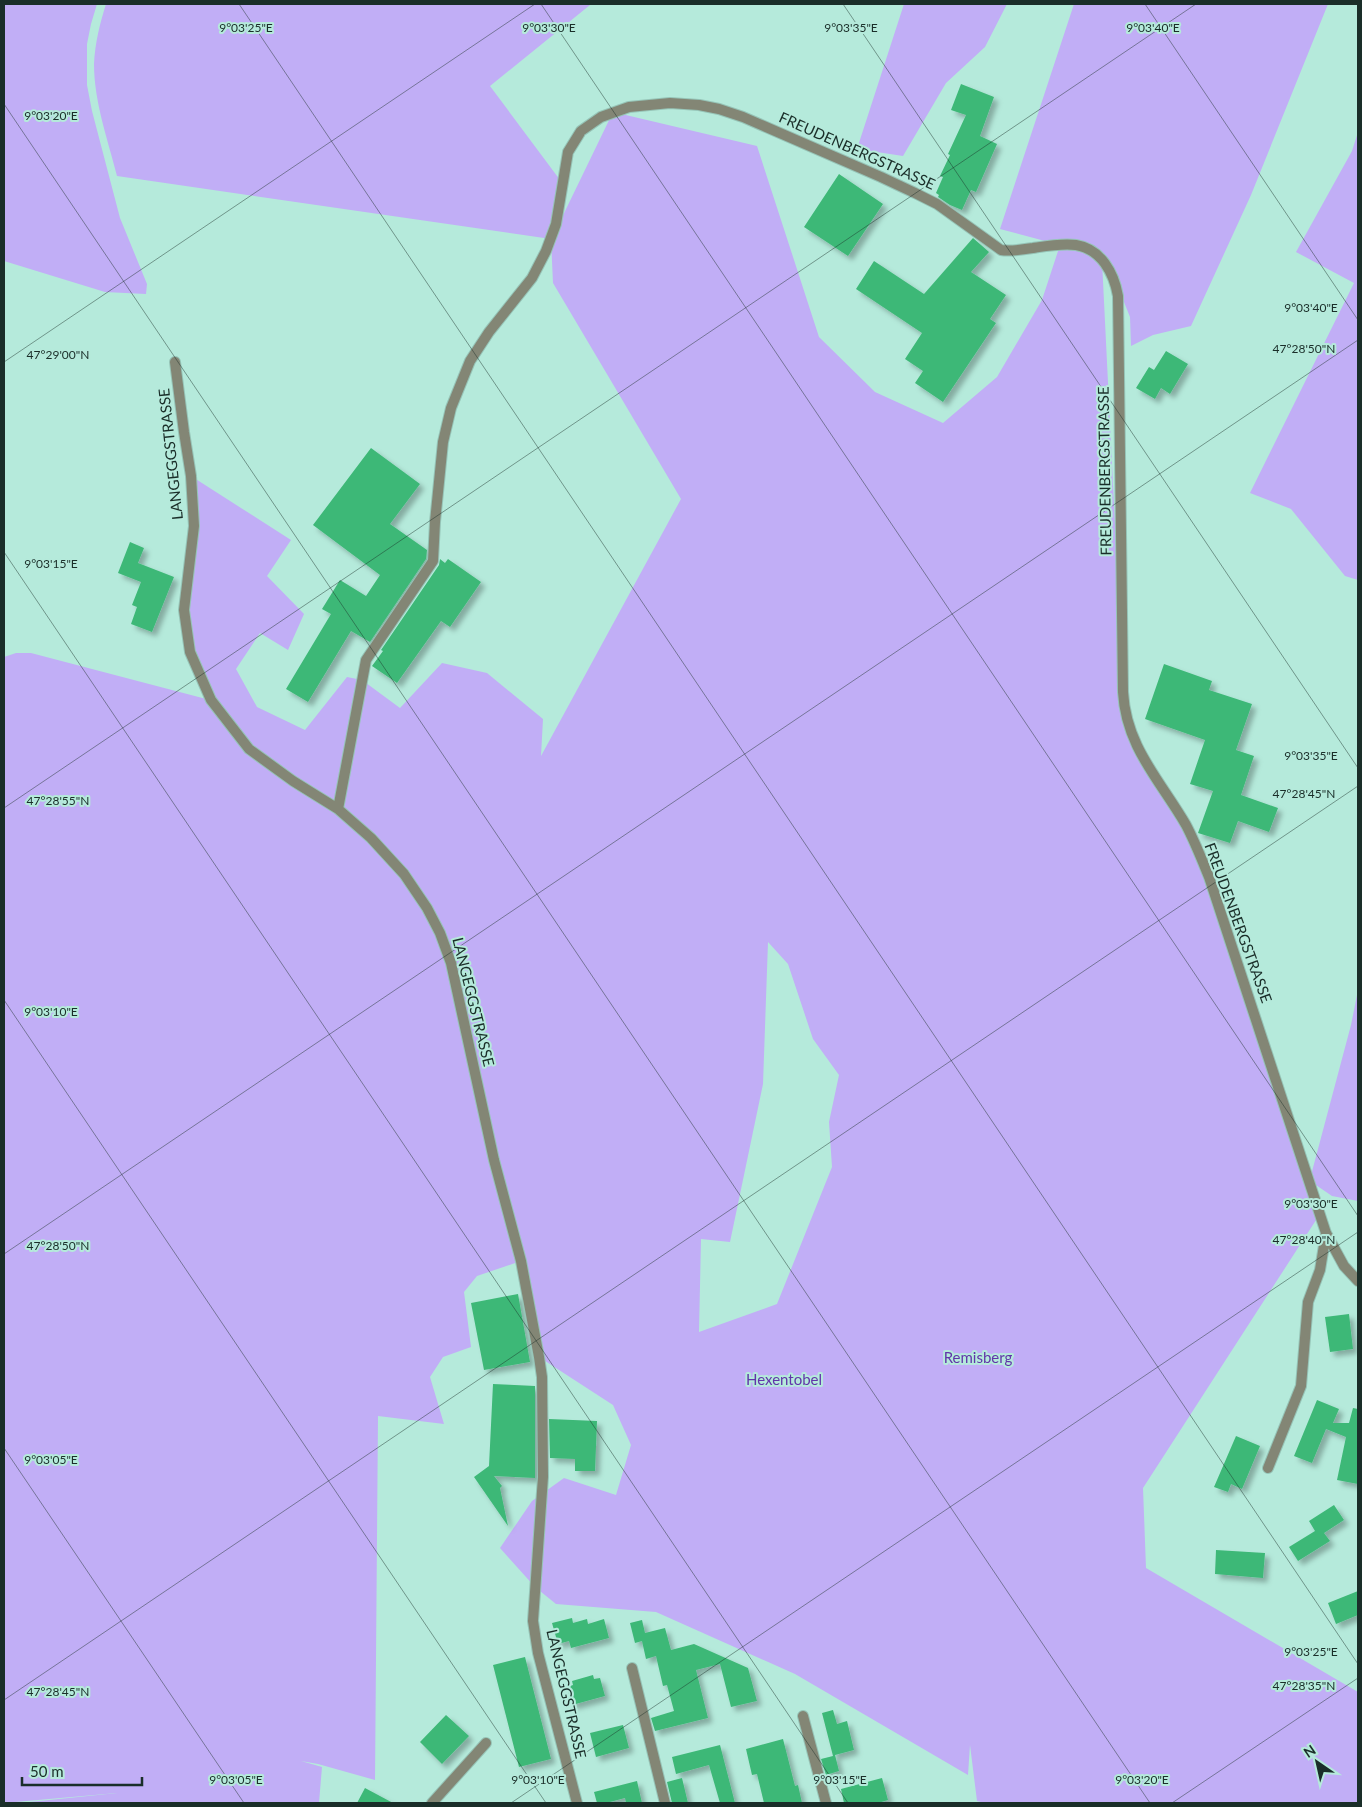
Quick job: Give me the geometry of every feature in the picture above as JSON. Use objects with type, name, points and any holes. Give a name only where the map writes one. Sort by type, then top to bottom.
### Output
[{"type":"street","name":"FREUDENBERGSTRASSE","points":[[338,809],[366,660],[434,561],[435,522],[443,442],[450,408],[470,360],[489,332],[532,278],[540,264],[556,224],[568,152],[575,139],[589,125],[613,112],[629,107],[650,104],[684,104],[719,109],[767,127],[937,204],[1001,250],[1012,251],[1072,245],[1084,248],[1098,256],[1106,264],[1114,277],[1118,296],[1123,692],[1126,720],[1137,748],[1185,824],[1210,877],[1326,1233],[1344,1266],[1358,1281]]},
{"type":"street","name":"LANGEGGSTRASSE","points":[[175,362],[191,476],[194,526],[184,610],[190,652],[211,700],[249,749],[278,771],[338,809],[371,838],[404,874],[427,908],[443,941],[453,973],[494,1160],[521,1260],[542,1377],[544,1477],[533,1621],[538,1653],[577,1803]]},
{"type":"street","points":[[1268,1468],[1301,1386],[1308,1302],[1320,1270],[1326,1233]]},
{"type":"street","points":[[632,1668],[665,1803]]},
{"type":"street","points":[[802,1716],[826,1803]]},
{"type":"street","points":[[432,1803],[486,1744]]},
{"type":"green space","points":[[4,4],[97,4],[87,44],[87,85],[120,218],[147,284],[146,294],[105,292],[4,261]]},
{"type":"green space","points":[[106,4],[590,5],[490,86],[563,184],[553,236],[613,112],[757,146],[819,337],[875,392],[943,423],[997,377],[1042,300],[1060,245],[1000,229],[1074,4],[1328,4],[1251,195],[1191,326],[1153,335],[1131,346],[1130,317],[1114,277],[1102,261],[1124,707],[1158,782],[1192,838],[1310,1179],[1351,1025],[1358,990],[1358,1201],[1332,1196],[1310,1181],[1318,1217],[1143,1488],[1146,1568],[1358,1692],[1358,1803],[985,1803],[977,1801],[970,1745],[968,1775],[795,1674],[656,1612],[556,1604],[535,1587],[500,1548],[532,1501],[564,1478],[616,1495],[631,1445],[613,1405],[539,1357],[521,1261],[477,1276],[464,1292],[471,1347],[443,1357],[430,1377],[444,1424],[378,1416],[375,1780],[301,1761],[322,1767],[319,1803],[20,1803],[117,1793],[4,1803],[4,657],[16,653],[31,653],[210,700],[190,652],[184,610],[194,526],[191,476],[291,540],[267,576],[304,614],[288,650],[260,633],[236,669],[257,707],[305,730],[347,677],[362,680],[400,708],[442,663],[487,673],[543,719],[541,756],[681,499],[553,283],[551,239],[117,176],[96,92],[94,64],[98,33]],"holes":[[[358,695],[338,808],[333,805]],[[768,942],[788,964],[813,1039],[839,1075],[829,1122],[832,1167],[777,1304],[699,1332],[701,1239],[730,1242],[763,1084]]]},
{"type":"green space","points":[[904,4],[1007,4],[985,47],[946,83],[903,156],[857,149]]},
{"type":"green space","points":[[1358,132],[1358,580],[1345,576],[1291,509],[1250,493],[1354,283],[1296,252],[1352,151]]},
{"type":"building","points":[[961,84],[994,97],[980,136],[997,144],[976,192],[971,190],[962,210],[950,205],[938,197],[939,195],[936,193],[943,177],[940,176],[950,155],[948,154],[966,115],[951,110]]},
{"type":"building","points":[[839,174],[883,204],[848,256],[804,227]]},
{"type":"building","points":[[973,238],[989,252],[971,272],[1006,295],[990,319],[996,323],[943,402],[915,383],[923,371],[905,359],[922,333],[856,289],[874,261],[924,294]]},
{"type":"building","points":[[1166,351],[1188,364],[1170,394],[1161,388],[1155,399],[1136,388],[1149,367],[1154,370]]},
{"type":"building","points":[[371,448],[420,484],[390,524],[427,550],[426,559],[370,642],[351,631],[308,702],[286,689],[331,614],[322,609],[340,580],[366,596],[380,575],[313,525]]},
{"type":"building","points":[[130,542],[144,548],[138,563],[174,577],[152,632],[131,624],[137,607],[132,605],[141,582],[118,573]]},
{"type":"building","points":[[440,559],[445,563],[448,559],[481,582],[450,627],[441,621],[397,683],[372,666],[439,565]]},
{"type":"building","points":[[1164,664],[1212,681],[1209,690],[1252,704],[1236,750],[1254,756],[1241,795],[1278,808],[1269,832],[1238,821],[1230,843],[1198,833],[1213,791],[1190,784],[1205,740],[1145,719]]},
{"type":"building","points":[[518,1294],[530,1362],[484,1370],[471,1303]]},
{"type":"building","points":[[1349,1314],[1353,1349],[1330,1352],[1325,1317]]},
{"type":"building","points":[[493,1384],[535,1386],[535,1478],[494,1476],[502,1486],[500,1488],[508,1526],[474,1477],[489,1466]]},
{"type":"building","points":[[1317,1400],[1339,1409],[1333,1423],[1349,1423],[1353,1408],[1358,1409],[1358,1484],[1337,1480],[1346,1437],[1326,1429],[1312,1463],[1294,1456]]},
{"type":"building","points":[[549,1419],[597,1421],[595,1471],[575,1471],[575,1459],[550,1458]]},
{"type":"building","points":[[1236,1436],[1260,1446],[1242,1489],[1231,1484],[1228,1492],[1214,1487]]},
{"type":"building","points":[[1334,1505],[1344,1520],[1324,1533],[1330,1541],[1298,1561],[1289,1547],[1315,1531],[1309,1521]]},
{"type":"building","points":[[1216,1550],[1265,1553],[1263,1578],[1215,1574]]},
{"type":"building","points":[[1358,1591],[1358,1615],[1336,1624],[1328,1603]]},
{"type":"building","points":[[572,1618],[573,1623],[587,1619],[588,1624],[604,1619],[609,1638],[571,1648],[569,1641],[558,1644],[552,1623]]},
{"type":"building","points":[[642,1620],[645,1633],[665,1628],[671,1650],[694,1644],[748,1668],[757,1701],[731,1707],[720,1664],[696,1670],[708,1718],[655,1731],[651,1718],[674,1711],[667,1685],[663,1686],[656,1656],[646,1659],[642,1641],[635,1643],[630,1623]]},
{"type":"building","points":[[525,1657],[551,1759],[519,1767],[493,1665]]},
{"type":"building","points":[[593,1675],[594,1679],[600,1678],[605,1696],[572,1705],[567,1687],[573,1685],[572,1681]]},
{"type":"building","points":[[833,1710],[837,1724],[847,1721],[854,1750],[835,1755],[839,1771],[826,1775],[821,1759],[833,1756],[822,1713]]},
{"type":"building","points":[[446,1715],[469,1736],[442,1764],[420,1742]]},
{"type":"building","points":[[623,1725],[629,1748],[596,1757],[590,1733]]},
{"type":"building","points":[[783,1739],[795,1786],[798,1785],[802,1803],[764,1803],[757,1774],[752,1775],[746,1749]]},
{"type":"building","points":[[720,1745],[735,1803],[720,1803],[709,1765],[676,1774],[672,1757]]},
{"type":"building","points":[[682,1778],[688,1803],[672,1803],[667,1782]]},
{"type":"building","points":[[882,1778],[888,1800],[878,1803],[844,1803],[841,1789]]},
{"type":"building","points":[[637,1781],[642,1803],[626,1803],[625,1798],[606,1803],[597,1803],[594,1792]]},
{"type":"building","points":[[365,1788],[393,1803],[357,1803]]},
{"type":"park label","name":"Remisberg","points":[[978,1358]]},
{"type":"park label","name":"Hexentobel","points":[[784,1380]]}]
